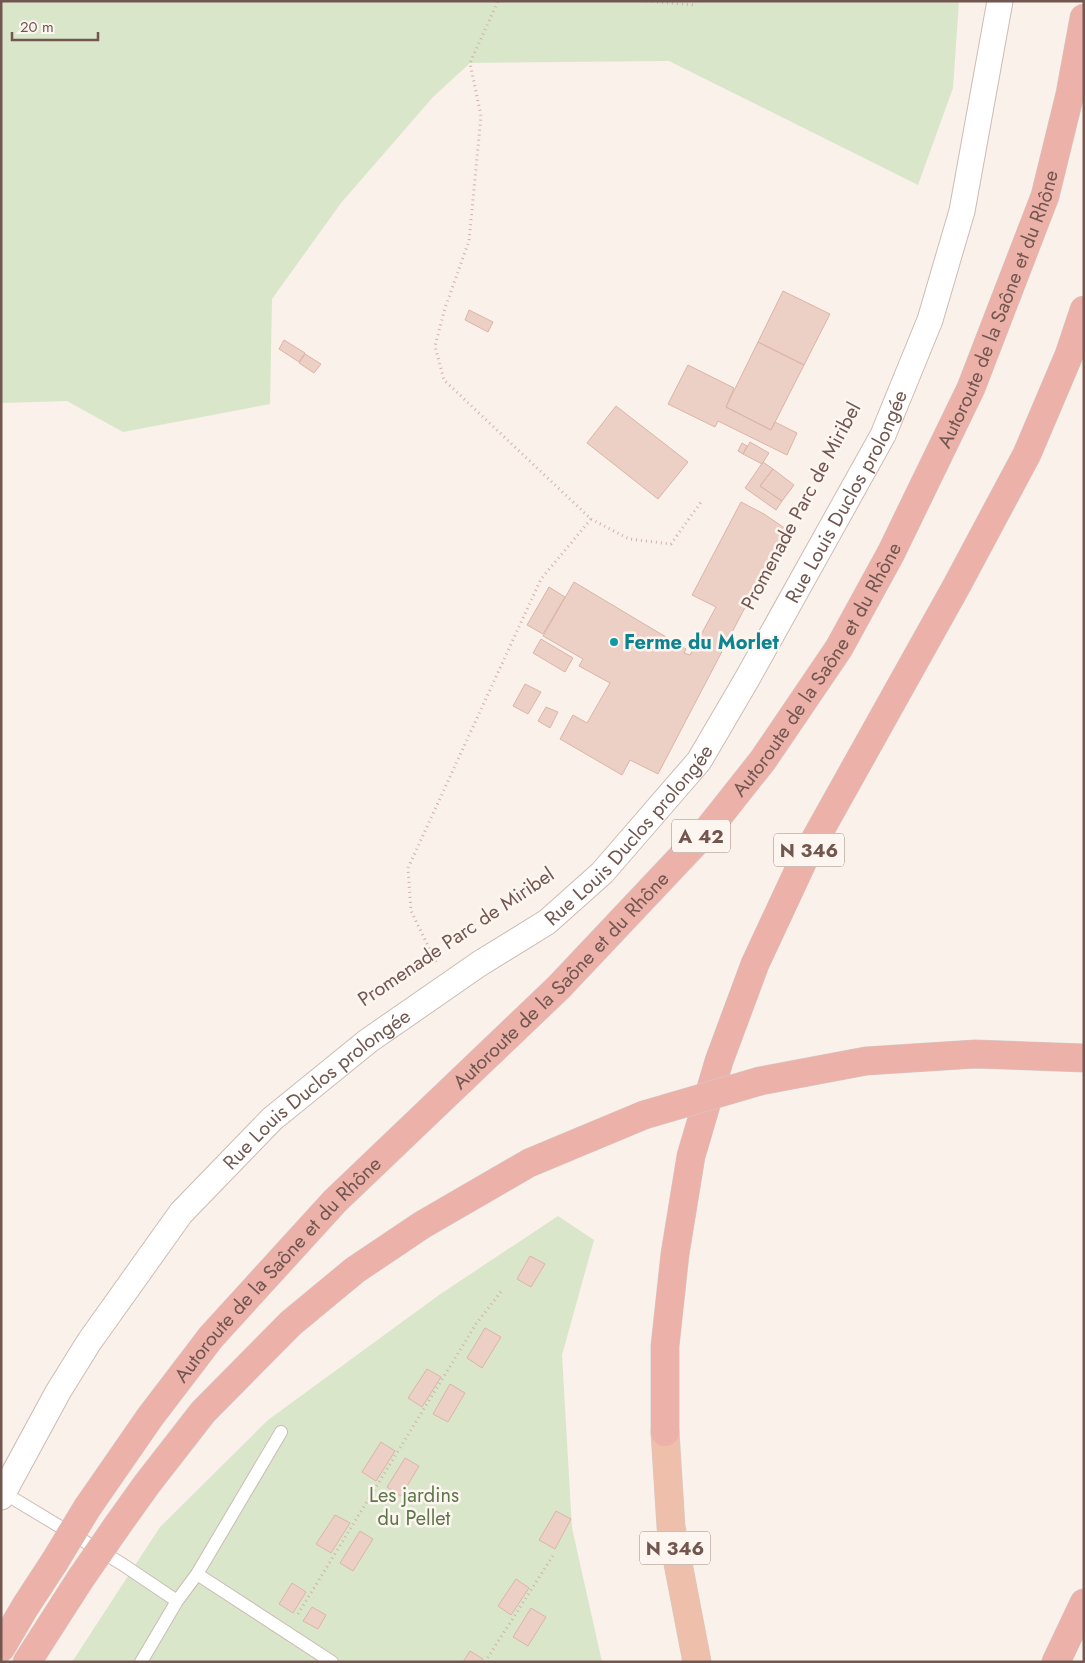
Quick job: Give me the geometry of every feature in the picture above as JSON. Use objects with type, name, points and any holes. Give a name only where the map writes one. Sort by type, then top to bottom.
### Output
[{"type":"highway","name":"Autoroute de la Saône et du Rhône","points":[[1,1648],[25,1606],[87,1508],[150,1417],[211,1337],[322,1215],[558,987],[710,827],[762,760],[839,648],[891,553],[971,388],[1045,196],[1070,94],[1084,18]]},
{"type":"highway","name":"N 346","points":[[697,1662],[671,1527],[665,1432],[665,1346],[675,1254],[691,1156],[719,1061],[755,964],[804,861],[956,587],[1027,454],[1069,355],[1084,310]]},
{"type":"highway","points":[[26,1662],[117,1526],[203,1412],[291,1323],[355,1270],[422,1225],[529,1162],[644,1115],[760,1081],[876,1060],[975,1054],[1084,1058]]},
{"type":"highway","points":[[1056,1662],[1084,1603]]},
{"type":"street","name":"Rue Louis Duclos prolongée","points":[[3,1495],[58,1392],[89,1342],[181,1214],[272,1119],[368,1041],[479,964],[547,922],[602,872],[699,761],[883,435],[930,320],[962,211],[1000,1]]},
{"type":"lane","points":[[140,1662],[196,1574],[281,1432]]},
{"type":"lane","points":[[3,1495],[122,1564],[177,1602]]},
{"type":"lane","points":[[196,1574],[332,1662]]},
{"type":"path","points":[[498,1],[470,64],[481,116],[469,241],[445,308],[435,346],[444,380],[591,519],[629,539],[671,544],[701,502]]},
{"type":"path","points":[[647,1],[692,5],[695,1]]},
{"type":"path","points":[[436,963],[411,911],[408,868],[541,579],[591,519]]},
{"type":"path","points":[[287,1632],[476,1324],[503,1289]]},
{"type":"path","points":[[485,1662],[554,1554]]},
{"type":"green space","points":[[1,1],[959,1],[953,88],[918,185],[669,61],[470,63],[433,97],[341,203],[272,299],[270,404],[123,432],[67,401],[1,403]]},
{"type":"green space","name":"Les jardins du Pellet","points":[[558,1216],[594,1240],[562,1355],[572,1528],[602,1662],[72,1662],[160,1527],[268,1420],[439,1295]]},
{"type":"building","points":[[783,291],[830,314],[804,365],[758,342]]},
{"type":"building","points":[[469,310],[493,322],[488,332],[465,320]]},
{"type":"building","points":[[284,340],[305,353],[299,362],[279,349]]},
{"type":"building","points":[[758,342],[804,365],[771,430],[726,407]]},
{"type":"building","points":[[305,354],[321,364],[314,373],[299,363]]},
{"type":"building","points":[[688,365],[734,388],[726,407],[771,430],[775,422],[797,433],[787,455],[718,421],[715,427],[668,404]]},
{"type":"building","points":[[616,406],[688,462],[658,499],[587,443]]},
{"type":"building","points":[[750,442],[769,453],[762,464],[743,454]]},
{"type":"building","points":[[742,443],[747,446],[743,454],[738,451]]},
{"type":"building","points":[[763,462],[773,469],[760,486],[782,501],[776,510],[745,488]]},
{"type":"building","points":[[773,469],[794,485],[782,501],[760,486]]},
{"type":"building","name":"Ferme du Morlet","points":[[741,502],[764,514],[786,529],[658,774],[630,760],[622,775],[560,739],[573,715],[587,723],[610,683],[579,666],[583,659],[543,636],[574,582],[686,649],[684,653],[690,655],[716,607],[692,595]]},
{"type":"building","points":[[549,587],[565,597],[543,634],[527,625]]},
{"type":"building","points":[[541,639],[573,658],[565,672],[533,653]]},
{"type":"building","points":[[525,684],[541,692],[528,714],[513,706]]},
{"type":"building","points":[[546,707],[558,712],[550,728],[538,721]]},
{"type":"building","points":[[530,1256],[545,1264],[531,1287],[517,1279]]},
{"type":"building","points":[[485,1328],[501,1337],[482,1368],[467,1358]]},
{"type":"building","points":[[427,1369],[441,1377],[422,1407],[408,1398]]},
{"type":"building","points":[[450,1384],[465,1393],[448,1422],[433,1414]]},
{"type":"building","points":[[381,1442],[395,1451],[376,1481],[362,1472]]},
{"type":"building","points":[[405,1458],[419,1466],[401,1496],[387,1487]]},
{"type":"building","points":[[556,1511],[571,1519],[555,1549],[539,1540]]},
{"type":"building","points":[[335,1515],[350,1523],[331,1553],[316,1544]]},
{"type":"building","points":[[360,1531],[373,1539],[353,1571],[340,1563]]},
{"type":"building","points":[[516,1579],[529,1588],[511,1615],[498,1606]]},
{"type":"building","points":[[292,1583],[306,1592],[293,1613],[279,1604]]},
{"type":"building","points":[[312,1607],[326,1615],[318,1629],[303,1621]]},
{"type":"building","points":[[531,1608],[546,1617],[528,1646],[513,1637]]},
{"type":"building","points":[[470,1651],[483,1659],[481,1662],[463,1662]]},
{"type":"place","name":"Ferme du Morlet","points":[[614,642]]}]
